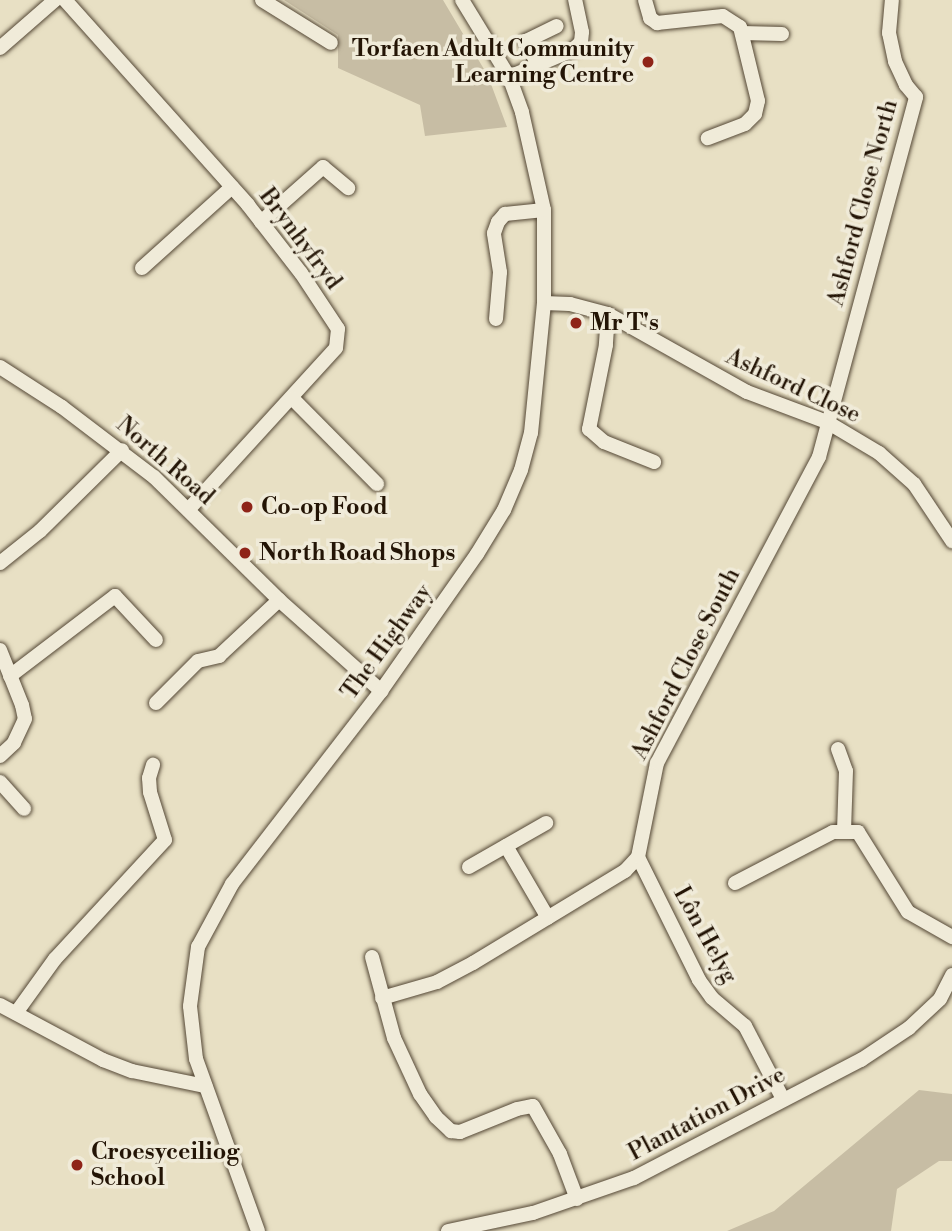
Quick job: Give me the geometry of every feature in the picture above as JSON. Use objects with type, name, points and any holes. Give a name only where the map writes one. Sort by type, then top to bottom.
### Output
[{"type":"street","points":[[0,48],[55,0]]},
{"type":"street","name":"Brynhyfryd","points":[[65,0],[232,187],[261,222],[338,329],[336,348],[189,509]]},
{"type":"street","points":[[262,0],[331,43]]},
{"type":"street","name":"The Highway","points":[[258,1231],[205,1086],[191,1031],[192,973],[198,947],[232,884],[381,691],[477,554],[504,510],[521,470],[531,433],[544,303],[544,210],[522,112],[509,77],[462,0]]},
{"type":"street","points":[[509,77],[573,50],[581,42],[582,32],[575,0]]},
{"type":"street","points":[[645,0],[650,18],[657,23],[723,16],[734,20],[743,33],[758,101],[755,114],[745,124],[708,138]]},
{"type":"street","name":"Ashford Close North","points":[[827,422],[916,97],[906,85],[895,61],[889,33],[891,0]]},
{"type":"street","points":[[537,63],[526,41],[557,26]]},
{"type":"street","points":[[743,33],[782,34]]},
{"type":"street","points":[[261,222],[323,167],[348,188]]},
{"type":"street","points":[[142,268],[232,187]]},
{"type":"street","points":[[496,319],[500,272],[494,233],[498,222],[505,214],[544,210]]},
{"type":"street","name":"Ashford Close","points":[[544,303],[570,304],[608,314],[747,392],[827,422],[879,453],[914,484],[949,526],[952,541]]},
{"type":"street","points":[[608,314],[606,345],[589,429],[604,442],[654,462]]},
{"type":"street","name":"North Road","points":[[0,367],[122,450],[189,509],[279,600],[381,691]]},
{"type":"street","points":[[292,398],[377,484]]},
{"type":"street","name":"Ashford Close South","points":[[638,858],[657,763],[808,481],[819,457],[827,422]]},
{"type":"street","points":[[0,563],[40,531],[122,450]]},
{"type":"street","points":[[10,676],[115,596],[156,640]]},
{"type":"street","points":[[156,703],[198,662],[219,656],[279,600]]},
{"type":"street","points":[[0,650],[25,719],[14,743],[0,756]]},
{"type":"street","points":[[838,749],[846,771],[844,832]]},
{"type":"street","points":[[16,1013],[55,959],[165,840],[150,792],[149,778],[153,765]]},
{"type":"street","points":[[0,782],[24,809]]},
{"type":"street","points":[[469,867],[546,823]]},
{"type":"street","points":[[735,883],[832,832],[858,832],[908,912],[952,937]]},
{"type":"street","points":[[506,846],[548,918]]},
{"type":"street","points":[[382,998],[437,982],[625,872],[638,858]]},
{"type":"street","name":"Lôn Helyg","points":[[638,858],[699,980],[712,998],[746,1026],[783,1099]]},
{"type":"street","points":[[372,957],[394,1038],[420,1094],[443,1125],[450,1131],[460,1132],[517,1109],[533,1106],[560,1154],[577,1199]]},
{"type":"street","name":"Plantation Drive","points":[[448,1231],[577,1199],[634,1178],[862,1060],[909,1028],[940,999],[952,975]]},
{"type":"street","points":[[0,1004],[103,1060],[132,1071],[205,1086]]},
{"type":"shaded area","points":[[284,0],[443,0],[488,76],[507,127],[425,136],[420,105],[338,68],[338,35]]},
{"type":"shaded area","points":[[919,1090],[952,1094],[952,1161],[939,1161],[897,1189],[891,1231],[727,1231],[774,1211]]},
{"type":"place","name":"Torfaen Adult Community Learning Centre","points":[[648,62]]},
{"type":"place","name":"Mr T's","points":[[576,323]]},
{"type":"place","name":"Co-op Food","points":[[247,507]]},
{"type":"place","name":"North Road Shops","points":[[245,553]]},
{"type":"place","name":"Croesyceiliog School","points":[[77,1165]]}]
